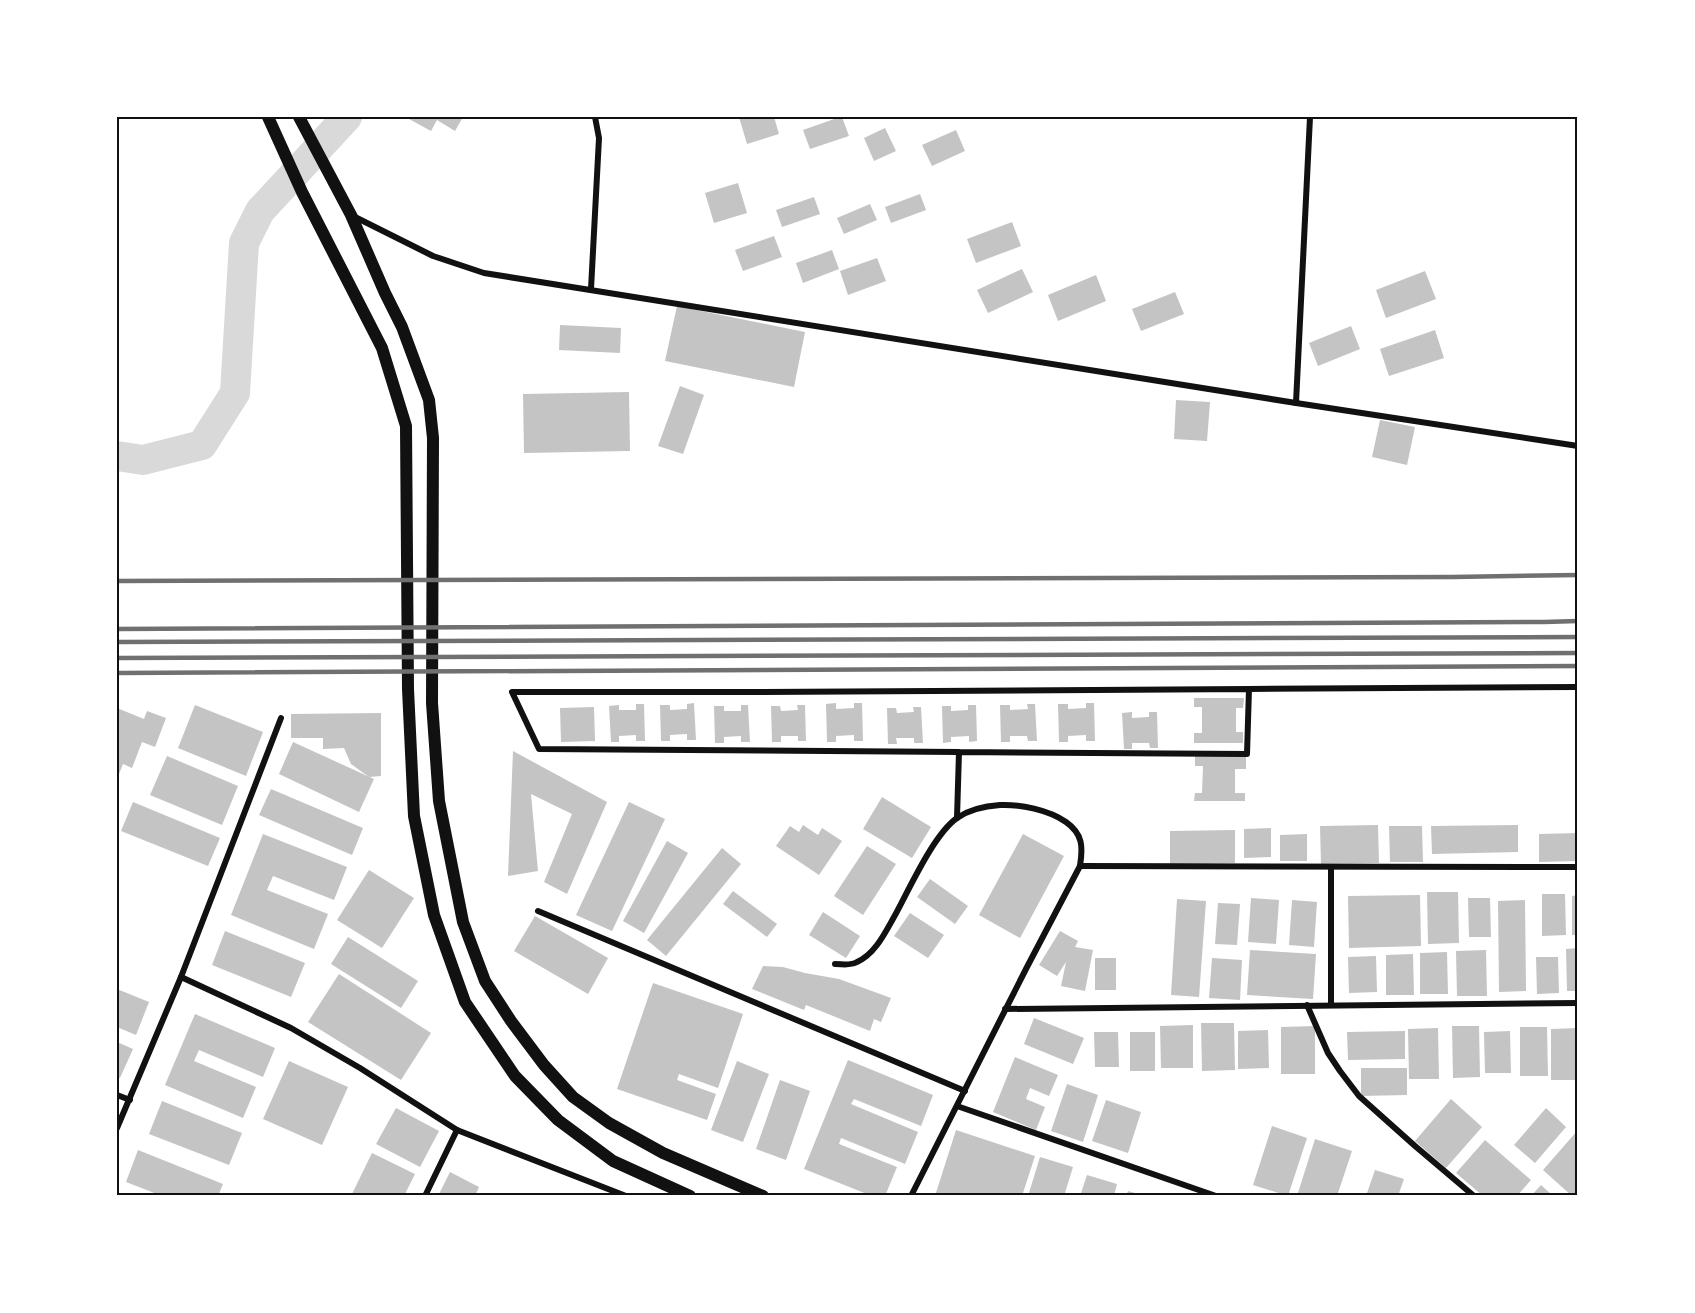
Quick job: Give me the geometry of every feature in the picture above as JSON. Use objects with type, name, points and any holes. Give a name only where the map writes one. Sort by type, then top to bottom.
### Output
[{"type":"main road","points":[[268,117],[302,192],[382,348],[406,426],[408,689],[414,816],[434,915],[465,1002],[515,1076],[558,1120],[613,1161],[690,1196]]},
{"type":"main road","points":[[299,117],[351,215],[402,327],[429,400],[433,438],[432,703],[439,801],[464,922],[485,981],[511,1022],[544,1065],[573,1096],[609,1123],[663,1153],[764,1196]]},
{"type":"street","points":[[591,289],[599,138],[595,117]]},
{"type":"street","points":[[1296,403],[1310,117]]},
{"type":"street","points":[[351,215],[433,256],[484,273],[1578,446]]},
{"type":"street","points":[[1249,690],[1247,754],[539,749],[512,692],[1578,687]]},
{"type":"street","points":[[117,1128],[181,977],[281,718]]},
{"type":"street","points":[[957,818],[959,752]]},
{"type":"street","points":[[835,964],[849,965],[859,962],[880,943],[939,836],[957,818],[975,809],[1008,805],[1026,807],[1066,822],[1078,835],[1083,848],[1080,866],[911,1196]]},
{"type":"street","points":[[1080,866],[1578,867]]},
{"type":"street","points":[[1331,867],[1331,1005]]},
{"type":"street","points":[[538,911],[965,1091]]},
{"type":"street","points":[[181,977],[291,1028],[360,1068],[457,1130],[626,1196]]},
{"type":"street","points":[[1005,1009],[1578,1003]]},
{"type":"street","points":[[1307,1005],[1328,1053],[1359,1096],[1474,1196]]},
{"type":"street","points":[[117,1095],[130,1100]]},
{"type":"street","points":[[957,1106],[1216,1196]]},
{"type":"street","points":[[425,1196],[457,1130]]},
{"type":"building","points":[[410,117],[463,117],[455,131],[437,120],[431,131],[409,119]]},
{"type":"building","points":[[739,117],[774,117],[779,134],[747,144]]},
{"type":"building","points":[[842,117],[849,136],[810,149],[803,130]]},
{"type":"building","points":[[885,128],[896,151],[874,161],[864,138]]},
{"type":"building","points":[[956,130],[965,151],[932,166],[922,145]]},
{"type":"building","points":[[738,183],[747,213],[714,223],[705,193]]},
{"type":"building","points":[[920,194],[926,210],[891,223],[885,207]]},
{"type":"building","points":[[814,197],[820,214],[782,227],[776,210]]},
{"type":"building","points":[[870,204],[877,220],[844,234],[837,218]]},
{"type":"building","points":[[1012,222],[1021,246],[976,263],[967,239]]},
{"type":"building","points":[[774,236],[782,257],[743,271],[735,250]]},
{"type":"building","points":[[832,250],[839,269],[803,283],[796,263]]},
{"type":"building","points":[[877,258],[886,281],[848,295],[840,271]]},
{"type":"building","points":[[1022,269],[1033,292],[988,313],[977,290]]},
{"type":"building","points":[[1425,271],[1436,299],[1386,318],[1376,290]]},
{"type":"building","points":[[1096,275],[1106,301],[1058,321],[1048,295]]},
{"type":"building","points":[[1175,292],[1184,314],[1141,331],[1132,309]]},
{"type":"building","points":[[677,306],[805,332],[794,387],[665,361]]},
{"type":"building","points":[[560,325],[621,328],[620,353],[559,350]]},
{"type":"building","points":[[1351,326],[1360,349],[1318,366],[1309,343]]},
{"type":"building","points":[[1435,330],[1444,358],[1389,376],[1380,349]]},
{"type":"building","points":[[680,386],[704,395],[683,454],[658,446]]},
{"type":"building","points":[[629,392],[630,451],[524,453],[523,394]]},
{"type":"building","points":[[1176,400],[1210,402],[1207,441],[1174,439]]},
{"type":"building","points":[[1380,420],[1415,427],[1407,465],[1372,457]]},
{"type":"building","points":[[1194,698],[1244,698],[1243,708],[1236,708],[1236,732],[1243,732],[1243,743],[1194,743],[1194,733],[1202,733],[1202,707],[1194,707]]},
{"type":"building","points":[[694,703],[696,740],[687,740],[687,734],[670,735],[670,741],[661,741],[660,705],[670,705],[670,710],[687,709],[687,704]]},
{"type":"building","points":[[836,703],[836,709],[854,708],[854,703],[862,703],[863,741],[854,741],[854,735],[836,736],[836,742],[827,742],[826,704]]},
{"type":"building","points":[[1086,703],[1094,703],[1095,741],[1086,741],[1086,735],[1068,736],[1068,742],[1059,742],[1058,704],[1068,704],[1068,709],[1086,708]]},
{"type":"building","points":[[636,704],[644,704],[645,741],[636,741],[636,735],[619,736],[619,742],[611,742],[609,706],[619,705],[619,710],[636,710]]},
{"type":"building","points":[[1027,704],[1035,704],[1037,741],[1028,741],[1027,736],[1010,736],[1010,742],[1001,742],[1000,705],[1010,705],[1010,710],[1028,709]]},
{"type":"building","points":[[195,705],[263,732],[246,776],[178,748]]},
{"type":"building","points":[[741,705],[748,705],[750,742],[741,742],[741,736],[724,737],[724,743],[715,743],[714,706],[724,706],[724,711],[741,711]]},
{"type":"building","points":[[797,705],[805,705],[806,741],[798,741],[798,736],[781,736],[781,742],[772,742],[771,706],[780,706],[781,711],[798,710]]},
{"type":"building","points":[[968,705],[976,705],[977,741],[969,742],[969,736],[951,737],[951,742],[943,743],[942,706],[951,706],[951,711],[968,710]]},
{"type":"building","points":[[594,707],[595,741],[561,742],[560,708]]},
{"type":"building","points":[[913,707],[921,707],[923,743],[914,743],[914,738],[896,738],[897,744],[888,744],[887,708],[896,708],[897,713],[914,712]]},
{"type":"building","points":[[117,708],[144,719],[147,711],[166,718],[155,747],[142,742],[132,768],[123,764],[117,779]]},
{"type":"building","points":[[1132,712],[1132,718],[1149,717],[1149,712],[1157,712],[1158,748],[1150,748],[1149,743],[1132,743],[1132,749],[1124,749],[1122,713]]},
{"type":"building","points":[[381,713],[381,776],[369,777],[351,764],[344,748],[323,749],[323,738],[291,738],[291,714]]},
{"type":"building","points":[[293,742],[374,779],[359,812],[279,774]]},
{"type":"building","points":[[513,751],[607,802],[567,894],[544,882],[572,814],[531,794],[538,871],[508,876]]},
{"type":"building","points":[[167,756],[238,786],[222,825],[150,795]]},
{"type":"building","points":[[1195,756],[1246,756],[1246,769],[1235,769],[1235,793],[1245,793],[1245,801],[1194,801],[1195,793],[1202,793],[1203,766],[1195,766]]},
{"type":"building","points":[[271,789],[363,828],[352,855],[259,815]]},
{"type":"building","points":[[882,797],[931,827],[912,858],[863,829]]},
{"type":"building","points":[[133,802],[220,838],[208,866],[121,831]]},
{"type":"building","points":[[629,802],[665,819],[612,931],[576,915]]},
{"type":"building","points":[[803,825],[818,835],[822,828],[842,841],[819,875],[776,846],[790,826],[799,832]]},
{"type":"building","points":[[1378,825],[1379,863],[1321,864],[1320,826]]},
{"type":"building","points":[[1518,825],[1518,852],[1432,854],[1431,826]]},
{"type":"building","points":[[1389,826],[1422,826],[1423,862],[1390,862]]},
{"type":"building","points":[[1271,828],[1271,857],[1244,858],[1244,829]]},
{"type":"building","points":[[1235,830],[1235,863],[1170,864],[1170,831]]},
{"type":"building","points":[[1578,833],[1578,861],[1539,862],[1539,834]]},
{"type":"building","points":[[263,834],[347,867],[334,900],[273,876],[267,890],[328,914],[314,949],[231,915]]},
{"type":"building","points":[[1023,834],[1064,856],[1020,938],[979,915]]},
{"type":"building","points":[[1307,834],[1307,861],[1280,861],[1280,835]]},
{"type":"building","points":[[667,841],[688,853],[644,933],[623,921]]},
{"type":"building","points":[[867,846],[896,864],[863,915],[834,896]]},
{"type":"building","points":[[722,848],[741,864],[666,956],[647,940]]},
{"type":"building","points":[[369,870],[414,898],[382,948],[337,920]]},
{"type":"building","points":[[930,879],[968,906],[955,924],[917,897]]},
{"type":"building","points":[[733,891],[777,924],[767,937],[723,904]]},
{"type":"building","points":[[1427,892],[1458,892],[1459,943],[1428,944]]},
{"type":"building","points":[[1542,894],[1565,894],[1566,935],[1542,936]]},
{"type":"building","points":[[1420,895],[1421,946],[1349,948],[1348,896]]},
{"type":"building","points":[[1578,895],[1578,935],[1572,935],[1572,896]]},
{"type":"building","points":[[1251,898],[1279,900],[1276,944],[1248,942]]},
{"type":"building","points":[[1468,898],[1490,898],[1491,937],[1469,937]]},
{"type":"building","points":[[1177,899],[1206,901],[1199,997],[1171,995]]},
{"type":"building","points":[[1292,900],[1317,902],[1314,947],[1289,945]]},
{"type":"building","points":[[1525,900],[1526,991],[1499,992],[1498,901]]},
{"type":"building","points":[[1218,903],[1240,904],[1237,945],[1215,944]]},
{"type":"building","points":[[823,912],[860,936],[846,958],[809,935]]},
{"type":"building","points":[[910,913],[944,935],[928,958],[894,936]]},
{"type":"building","points":[[535,916],[608,958],[588,994],[514,951]]},
{"type":"building","points":[[225,931],[305,963],[291,997],[212,965]]},
{"type":"building","points":[[1060,931],[1078,941],[1075,947],[1093,950],[1085,991],[1061,986],[1066,962],[1057,976],[1039,965]]},
{"type":"building","points":[[348,937],[418,981],[401,1008],[331,964]]},
{"type":"building","points":[[1578,948],[1578,991],[1567,991],[1566,949]]},
{"type":"building","points":[[1250,950],[1316,954],[1313,999],[1247,995]]},
{"type":"building","points":[[1486,950],[1487,996],[1457,996],[1456,951]]},
{"type":"building","points":[[1447,952],[1448,994],[1420,994],[1420,953]]},
{"type":"building","points":[[1413,954],[1414,995],[1386,995],[1386,955]]},
{"type":"building","points":[[1376,956],[1377,992],[1349,993],[1348,957]]},
{"type":"building","points":[[1536,957],[1558,957],[1559,993],[1537,994]]},
{"type":"building","points":[[1095,958],[1116,958],[1116,990],[1095,990]]},
{"type":"building","points":[[1212,958],[1242,960],[1240,1000],[1209,998]]},
{"type":"building","points":[[763,966],[783,967],[839,979],[891,998],[881,1022],[874,1019],[870,1031],[806,1005],[804,1010],[752,989]]},
{"type":"building","points":[[339,974],[431,1033],[401,1080],[308,1022]]},
{"type":"building","points":[[653,983],[743,1014],[718,1088],[679,1074],[677,1080],[716,1094],[707,1120],[617,1089]]},
{"type":"building","points":[[117,989],[149,1002],[136,1035],[117,1027]]},
{"type":"building","points":[[195,1014],[275,1048],[263,1077],[199,1050],[194,1061],[256,1087],[243,1118],[165,1085]]},
{"type":"building","points":[[1034,1018],[1084,1038],[1073,1064],[1024,1044]]},
{"type":"building","points":[[1201,1023],[1234,1023],[1235,1070],[1202,1071]]},
{"type":"building","points":[[1193,1025],[1193,1068],[1161,1068],[1160,1026]]},
{"type":"building","points":[[1315,1026],[1315,1074],[1281,1074],[1281,1027]]},
{"type":"building","points":[[1452,1026],[1479,1026],[1480,1077],[1453,1078]]},
{"type":"building","points":[[1520,1027],[1547,1027],[1548,1076],[1520,1076]]},
{"type":"building","points":[[1438,1028],[1439,1079],[1409,1079],[1408,1029]]},
{"type":"building","points":[[1578,1028],[1578,1080],[1551,1080],[1551,1029]]},
{"type":"building","points":[[1268,1030],[1269,1068],[1238,1069],[1238,1031]]},
{"type":"building","points":[[1405,1031],[1405,1059],[1348,1060],[1347,1032]]},
{"type":"building","points":[[1510,1031],[1511,1073],[1485,1073],[1484,1032]]},
{"type":"building","points":[[1094,1032],[1118,1032],[1119,1067],[1095,1067]]},
{"type":"building","points":[[1130,1032],[1155,1032],[1155,1071],[1130,1071]]},
{"type":"building","points":[[117,1042],[133,1049],[120,1078],[117,1077]]},
{"type":"building","points":[[1015,1057],[1058,1075],[1049,1096],[1030,1088],[1026,1099],[1045,1107],[1036,1130],[993,1112]]},
{"type":"building","points":[[848,1060],[933,1095],[921,1126],[854,1099],[851,1104],[918,1132],[905,1164],[841,1138],[839,1144],[897,1167],[885,1196],[872,1196],[804,1169]]},
{"type":"building","points":[[289,1061],[348,1087],[322,1145],[263,1119]]},
{"type":"building","points":[[737,1061],[769,1074],[743,1142],[711,1130]]},
{"type":"building","points":[[1361,1068],[1407,1068],[1407,1095],[1361,1096]]},
{"type":"building","points":[[780,1080],[810,1091],[786,1160],[756,1149]]},
{"type":"building","points":[[1067,1084],[1098,1095],[1083,1142],[1051,1131]]},
{"type":"building","points":[[1451,1099],[1482,1127],[1446,1168],[1415,1141]]},
{"type":"building","points":[[1106,1100],[1141,1112],[1128,1153],[1092,1141]]},
{"type":"building","points":[[162,1101],[242,1133],[229,1165],[149,1134]]},
{"type":"building","points":[[396,1108],[439,1131],[420,1167],[376,1144]]},
{"type":"building","points":[[1546,1108],[1566,1127],[1535,1163],[1514,1145]]},
{"type":"building","points":[[1272,1126],[1307,1138],[1288,1196],[1253,1185]]},
{"type":"building","points":[[956,1130],[1035,1156],[1022,1196],[935,1196]]},
{"type":"building","points":[[1578,1130],[1578,1194],[1572,1196],[1543,1170]]},
{"type":"building","points":[[1315,1139],[1352,1151],[1337,1196],[1297,1196]]},
{"type":"building","points":[[1485,1140],[1531,1180],[1517,1196],[1483,1196],[1456,1173]]},
{"type":"building","points":[[138,1150],[223,1184],[218,1196],[162,1196],[126,1182]]},
{"type":"building","points":[[372,1153],[415,1174],[404,1196],[351,1196]]},
{"type":"building","points":[[1040,1157],[1073,1167],[1064,1196],[1028,1196]]},
{"type":"building","points":[[1375,1170],[1404,1179],[1398,1196],[1366,1196]]},
{"type":"building","points":[[450,1172],[479,1187],[475,1196],[438,1196]]},
{"type":"building","points":[[1087,1175],[1117,1184],[1114,1196],[1080,1196]]},
{"type":"building","points":[[1541,1185],[1553,1196],[1531,1196]]},
{"type":"building","points":[[1128,1191],[1142,1195],[1142,1196],[1126,1196]]},
{"type":"waterway","points":[[117,456],[143,460],[202,445],[235,393],[244,243],[260,211],[347,117]]},
{"type":"railway","points":[[117,581],[1578,575]]},
{"type":"railway","points":[[117,629],[1578,621]]},
{"type":"railway","points":[[117,642],[1578,637]]},
{"type":"railway","points":[[117,658],[1578,653]]},
{"type":"railway","points":[[117,673],[1578,666]]}]
